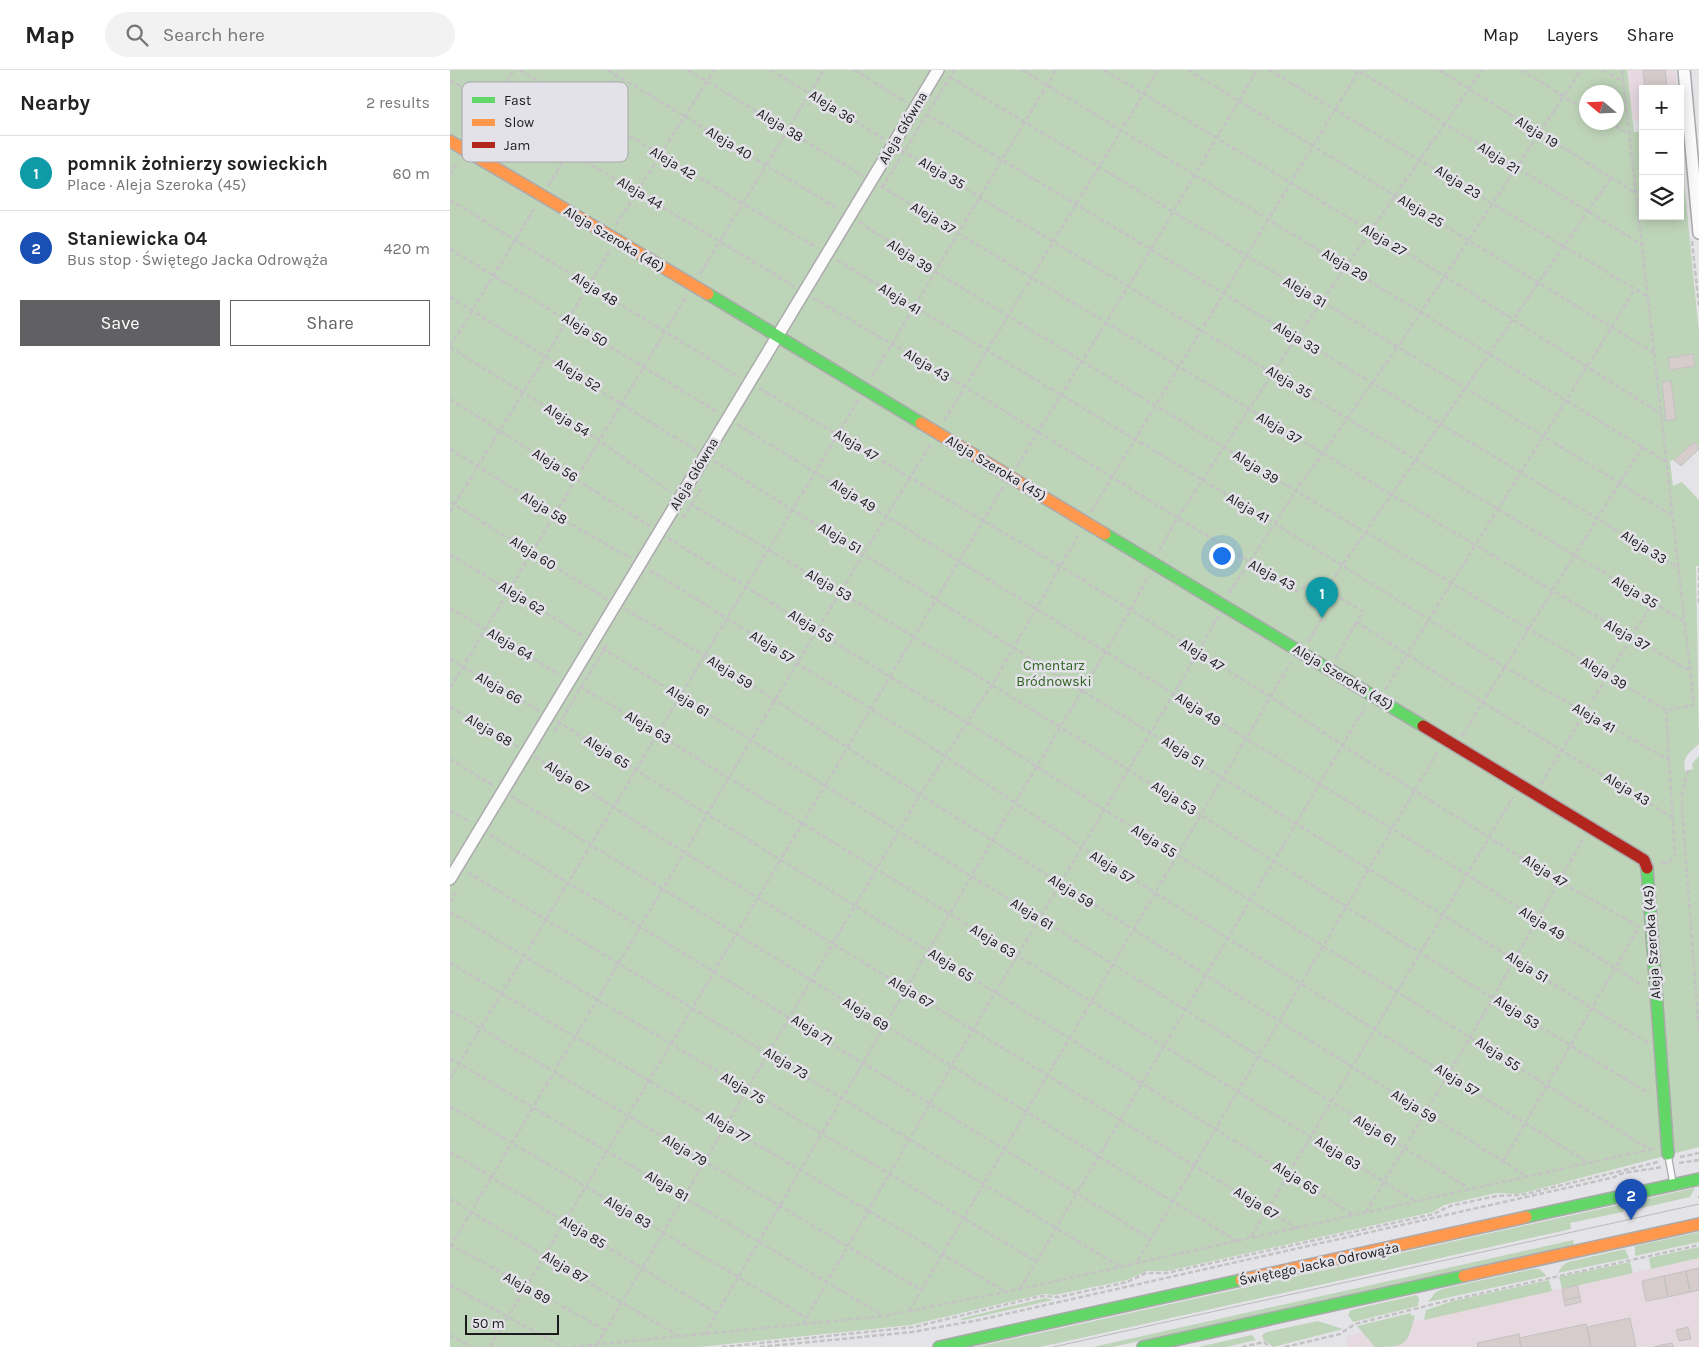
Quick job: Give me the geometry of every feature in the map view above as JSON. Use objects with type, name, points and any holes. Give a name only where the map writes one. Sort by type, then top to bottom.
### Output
[{"type":"street","name":"Aleja Główna","points":[[450,878],[476,826],[499,789],[527,752],[680,498],[745,380],[778,336],[938,70]]},
{"type":"street","points":[[1684,70],[1699,232]]},
{"type":"street","name":"Aleja Szeroka (46)","points":[[450,141],[462,148]]},
{"type":"street","name":"Aleja Szeroka (46)","points":[[485,162],[789,342]]},
{"type":"street","name":"Aleja Szeroka (45)","points":[[789,342],[1644,860],[1647,866],[1669,1156]]},
{"type":"street","name":"Świętego Jacka Odrowąża","points":[[939,1347],[1674,1185],[1699,1173]]},
{"type":"street","points":[[1143,1347],[1699,1224]]},
{"type":"lane","points":[[1669,1156],[1674,1185]]},
{"type":"path","points":[[507,82],[514,70]]},
{"type":"path","name":"Aleja 42","points":[[520,70],[540,82]]},
{"type":"path","name":"Aleja 40","points":[[608,70],[628,82]]},
{"type":"path","name":"Aleja 38","points":[[688,70],[871,181]]},
{"type":"path","points":[[450,512],[590,285],[637,191],[714,70]]},
{"type":"path","name":"Aleja 36","points":[[771,70],[893,145]]},
{"type":"path","points":[[450,688],[598,440],[824,70]]},
{"type":"path","name":"Aleja 33","points":[[854,70],[1679,568]]},
{"type":"path","name":"Aleja 31","points":[[938,70],[1464,387],[1544,438],[1672,515]]},
{"type":"path","name":"Aleja 29","points":[[1022,70],[1568,400],[1667,462]]},
{"type":"path","points":[[450,1079],[1056,70]]},
{"type":"path","name":"Aleja 27","points":[[1104,70],[1445,276],[1661,414]]},
{"type":"path","points":[[451,1245],[708,815],[796,663],[818,630],[909,477],[1158,70]]},
{"type":"path","name":"Aleja 25","points":[[1188,70],[1654,353]]},
{"type":"path","points":[[490,1347],[1010,476],[1083,361],[1257,70]]},
{"type":"path","name":"Aleja 23","points":[[1269,70],[1421,159],[1492,204],[1647,296]]},
{"type":"path","points":[[596,1344],[643,1269],[725,1125],[900,834],[920,795],[993,683],[1134,440],[1359,70]]},
{"type":"path","name":"Aleja 21","points":[[1359,70],[1516,169],[1641,244]]},
{"type":"path","name":"Aleja 19","points":[[1438,70],[1635,193]]},
{"type":"path","points":[[704,1334],[928,950],[973,877],[992,841],[1130,611],[1150,572],[1153,562],[1178,518],[1321,302],[1482,70]]},
{"type":"path","points":[[1521,70],[1579,106]]},
{"type":"path","points":[[803,1324],[952,1065],[1198,653],[1222,604],[1274,523],[1397,348],[1581,70]]},
{"type":"path","points":[[1604,70],[1624,82]]},
{"type":"path","points":[[1622,70],[1694,705],[1666,710],[1675,856],[1668,863],[1644,860]]},
{"type":"path","name":"Aleja 44","points":[[450,80],[462,87]]},
{"type":"path","name":"Aleja 40","points":[[628,82],[850,216]]},
{"type":"path","points":[[1622,130],[1629,134]]},
{"type":"path","name":"Aleja 42","points":[[628,136],[827,254]]},
{"type":"path","name":"Aleja 35","points":[[893,145],[981,196],[1684,621]]},
{"type":"path","points":[[450,174],[462,155]]},
{"type":"path","name":"Aleja 44","points":[[588,162],[804,292]]},
{"type":"path","points":[[1326,589],[1488,352],[1611,178]]},
{"type":"path","name":"Aleja 37","points":[[871,181],[1475,546],[1690,671]]},
{"type":"path","name":"Aleja 48","points":[[450,200],[745,380]]},
{"type":"path","name":"Aleja 39","points":[[850,216],[934,271],[1365,533],[1666,710]]},
{"type":"path","name":"Aleja 50","points":[[450,249],[718,413]]},
{"type":"path","name":"Aleja 41","points":[[827,254],[1202,482],[1274,523],[1505,666],[1669,760]]},
{"type":"path","points":[[1020,1290],[1342,745],[1406,655],[1568,400],[1635,289]]},
{"type":"path","name":"Aleja 43","points":[[804,292],[965,387],[1297,591],[1311,582],[1326,589],[1363,612],[1356,622],[1406,655],[1482,703],[1672,816]]},
{"type":"path","name":"Aleja 52","points":[[450,297],[705,455]]},
{"type":"path","name":"Aleja 54","points":[[450,347],[598,440],[680,498]]},
{"type":"path","name":"Aleja 47","points":[[745,380],[1060,566],[1271,697],[1342,745],[1489,837],[1651,934]]},
{"type":"path","name":"Aleja 56","points":[[450,400],[501,430],[659,532]]},
{"type":"path","name":"Aleja 49","points":[[738,425],[1467,875],[1656,994]]},
{"type":"path","points":[[1456,746],[1642,447]]},
{"type":"path","name":"Aleja 58","points":[[450,449],[554,514],[640,564]]},
{"type":"path","name":"Aleja 51","points":[[705,455],[1444,914],[1660,1051]]},
{"type":"path","name":"Aleja 53","points":[[680,498],[841,591],[993,683],[1130,768],[1200,815],[1664,1102]]},
{"type":"path","name":"Aleja 60","points":[[450,502],[616,604]]},
{"type":"path","name":"Aleja 55","points":[[659,532],[818,630],[890,677],[1038,766],[1177,856],[1251,900],[1649,1149]]},
{"type":"path","name":"Aleja 62","points":[[450,554],[593,642]]},
{"type":"path","name":"Aleja 57","points":[[640,564],[945,756],[1015,804],[1154,893],[1376,1029],[1588,1163]]},
{"type":"path","points":[[1699,568],[1699,604]]},
{"type":"path","points":[[1536,794],[1653,602]]},
{"type":"path","name":"Aleja 59","points":[[616,604],[775,700],[1060,884],[1528,1176]]},
{"type":"path","name":"Aleja 64","points":[[450,608],[570,681]]},
{"type":"path","points":[[909,1311],[1132,929],[1271,697],[1322,618]]},
{"type":"path","points":[[1329,669],[1356,622]]},
{"type":"path","name":"Aleja 61","points":[[593,642],[751,742],[973,877],[1470,1189]]},
{"type":"path","name":"Aleja 66","points":[[450,659],[548,717]]},
{"type":"path","name":"Aleja 63","points":[[570,681],[657,732],[729,779],[1414,1201]]},
{"type":"path","name":"Aleja 68","points":[[450,707],[527,752]]},
{"type":"path","name":"Aleja 65","points":[[548,717],[855,907],[928,950],[1354,1215]]},
{"type":"path","points":[[1137,1263],[1237,1092],[1280,1023],[1445,739]]},
{"type":"path","name":"Aleja 67","points":[[527,752],[685,853],[1296,1228]]},
{"type":"path","name":"Aleja 69","points":[[450,759],[591,843],[884,1026],[952,1065],[1237,1240]]},
{"type":"path","points":[[1688,770],[1682,793],[1682,809],[1699,1034]]},
{"type":"path","points":[[1251,1238],[1520,784]]},
{"type":"path","name":"Aleja 71","points":[[450,810],[1005,1147],[1151,1239]]},
{"type":"path","points":[[1366,1212],[1448,1074],[1590,826]]},
{"type":"path","name":"Aleja 73","points":[[457,866],[1120,1266]]},
{"type":"path","name":"Aleja 75","points":[[450,912],[1037,1262]]},
{"type":"path","points":[[1503,1161],[1639,928]]},
{"type":"path","name":"Aleja 77","points":[[450,963],[1006,1292]]},
{"type":"path","name":"Aleja 79","points":[[450,1010],[921,1290]]},
{"type":"path","name":"Aleja 81","points":[[450,1058],[883,1316]]},
{"type":"path","name":"Aleja 83","points":[[450,1106],[807,1318]]},
{"type":"path","points":[[572,1347],[883,1316],[1020,1290],[1120,1266],[1649,1149],[1669,1156],[1698,1160],[1699,1173]]},
{"type":"path","name":"Aleja 85","points":[[450,1152],[717,1313]]},
{"type":"path","points":[[722,1347],[914,1327],[1041,1296],[1059,1296],[1127,1282],[1146,1273],[1166,1273],[1434,1214],[1450,1206],[1496,1196],[1521,1195],[1669,1156],[1699,1153]]},
{"type":"path","points":[[760,1347],[912,1332],[979,1320],[1605,1180],[1630,1171],[1634,1173],[1669,1156]]},
{"type":"path","name":"Aleja 87","points":[[450,1199],[680,1336]]},
{"type":"path","name":"Aleja 89","points":[[451,1245],[606,1330]]},
{"type":"path","points":[[1285,1347],[1340,1334],[1356,1324],[1442,1302],[1699,1245]]},
{"type":"path","points":[[450,1285],[563,1347]]},
{"type":"path","points":[[450,1335],[471,1347]]},
{"type":"path","points":[[1242,1347],[1264,1342],[1270,1347]]},
{"type":"shaded area","points":[[1627,70],[1675,70],[1677,85],[1639,85],[1639,120],[1633,121]]},
{"type":"shaded area","points":[[1699,1258],[1699,1347],[1349,1347],[1346,1336]]},
{"type":"green space","name":"Cmentarz Bródnowski","points":[[450,70],[1627,70],[1634,132],[1639,131],[1639,220],[1684,220],[1684,181],[1699,333],[1699,447],[1694,442],[1674,460],[1670,461],[1673,486],[1682,482],[1699,500],[1699,566],[1696,566],[1699,744],[1687,756],[1684,766],[1685,771],[1693,769],[1692,764],[1699,756],[1699,1147],[1519,1194],[1496,1193],[1444,1205],[1433,1212],[1167,1271],[1147,1271],[1127,1280],[1055,1295],[1043,1294],[911,1325],[699,1347],[450,1347]]},
{"type":"green space","points":[[1695,1188],[1690,1197],[1637,1209],[1636,1204],[1625,1207],[1623,1212],[1570,1223],[1571,1229],[1063,1342],[1039,1347],[976,1347]]},
{"type":"green space","points":[[1699,1232],[1699,1242],[1635,1256],[1635,1246]]},
{"type":"green space","points":[[1573,1240],[1574,1246],[1112,1347],[1093,1347]]},
{"type":"green space","points":[[1699,1247],[1699,1258],[1651,1269],[1649,1258]]},
{"type":"green space","points":[[1625,1249],[1629,1258],[1558,1273],[1562,1266],[1568,1262]]},
{"type":"green space","points":[[1630,1262],[1633,1273],[1562,1289],[1559,1277]]},
{"type":"green space","points":[[1539,1269],[1547,1276],[1428,1302],[1435,1293],[1442,1289]]},
{"type":"green space","points":[[1549,1280],[1552,1291],[1424,1320],[1426,1310],[1453,1301]]},
{"type":"green space","points":[[1416,1295],[1419,1298],[1418,1306],[1353,1322],[1348,1315],[1351,1310]]},
{"type":"green space","points":[[1045,1298],[1053,1300],[964,1320],[959,1319]]},
{"type":"green space","points":[[1411,1313],[1411,1316],[1415,1315],[1410,1333],[1400,1345],[1375,1347],[1357,1326]]},
{"type":"green space","points":[[1318,1321],[1343,1329],[1273,1347],[1263,1339],[1262,1335],[1267,1332]]},
{"type":"green space","points":[[1252,1335],[1256,1340],[1226,1347],[1198,1347]]},
{"type":"building","points":[[1643,70],[1665,70],[1667,85],[1645,85]]},
{"type":"building","points":[[1693,354],[1695,366],[1670,370],[1668,358]]},
{"type":"building","points":[[1671,381],[1676,419],[1666,421],[1662,382]]},
{"type":"building","points":[[1694,442],[1699,449],[1681,466],[1674,460]]},
{"type":"building","points":[[1699,1268],[1699,1290],[1690,1292],[1686,1271]]},
{"type":"building","points":[[1686,1271],[1690,1292],[1668,1297],[1664,1276]]},
{"type":"building","points":[[1664,1276],[1668,1297],[1646,1301],[1642,1281]]},
{"type":"building","points":[[1577,1285],[1580,1297],[1564,1300],[1562,1289]]},
{"type":"building","points":[[1580,1297],[1581,1302],[1565,1306],[1564,1300]]},
{"type":"building","points":[[1630,1318],[1636,1347],[1591,1347],[1587,1327]]},
{"type":"building","points":[[1586,1324],[1591,1347],[1521,1347],[1519,1338]]},
{"type":"building","points":[[1688,1327],[1691,1339],[1679,1341],[1676,1330]]},
{"type":"building","points":[[1519,1334],[1521,1347],[1478,1347],[1477,1343]]},
{"type":"building","points":[[1672,1343],[1674,1347],[1654,1347],[1661,1345]]},
{"type":"tram line","points":[[1053,1347],[1699,1204]]},
{"type":"traffic: fast","points":[[708,294],[921,423]]},
{"type":"traffic: fast","points":[[1105,534],[1423,726]]},
{"type":"traffic: fast","points":[[1647,868],[1668,1154]]},
{"type":"traffic: fast","points":[[1526,1217],[1699,1179]]},
{"type":"traffic: fast","points":[[1143,1347],[1464,1276]]},
{"type":"traffic: fast","points":[[939,1347],[1241,1280]]},
{"type":"traffic: slow","points":[[450,141],[462,148]]},
{"type":"traffic: slow","points":[[485,162],[708,294]]},
{"type":"traffic: slow","points":[[921,423],[1105,534]]},
{"type":"traffic: slow","points":[[1241,1280],[1526,1217]]},
{"type":"traffic: slow","points":[[1464,1276],[1699,1224]]},
{"type":"traffic: jam","points":[[1423,726],[1644,860],[1647,868]]},
{"type":"place","name":"pomnik żołnierzy sowieckich","points":[[1322,618]]},
{"type":"place","name":"Staniewicka 04","points":[[1631,1220]]}]
